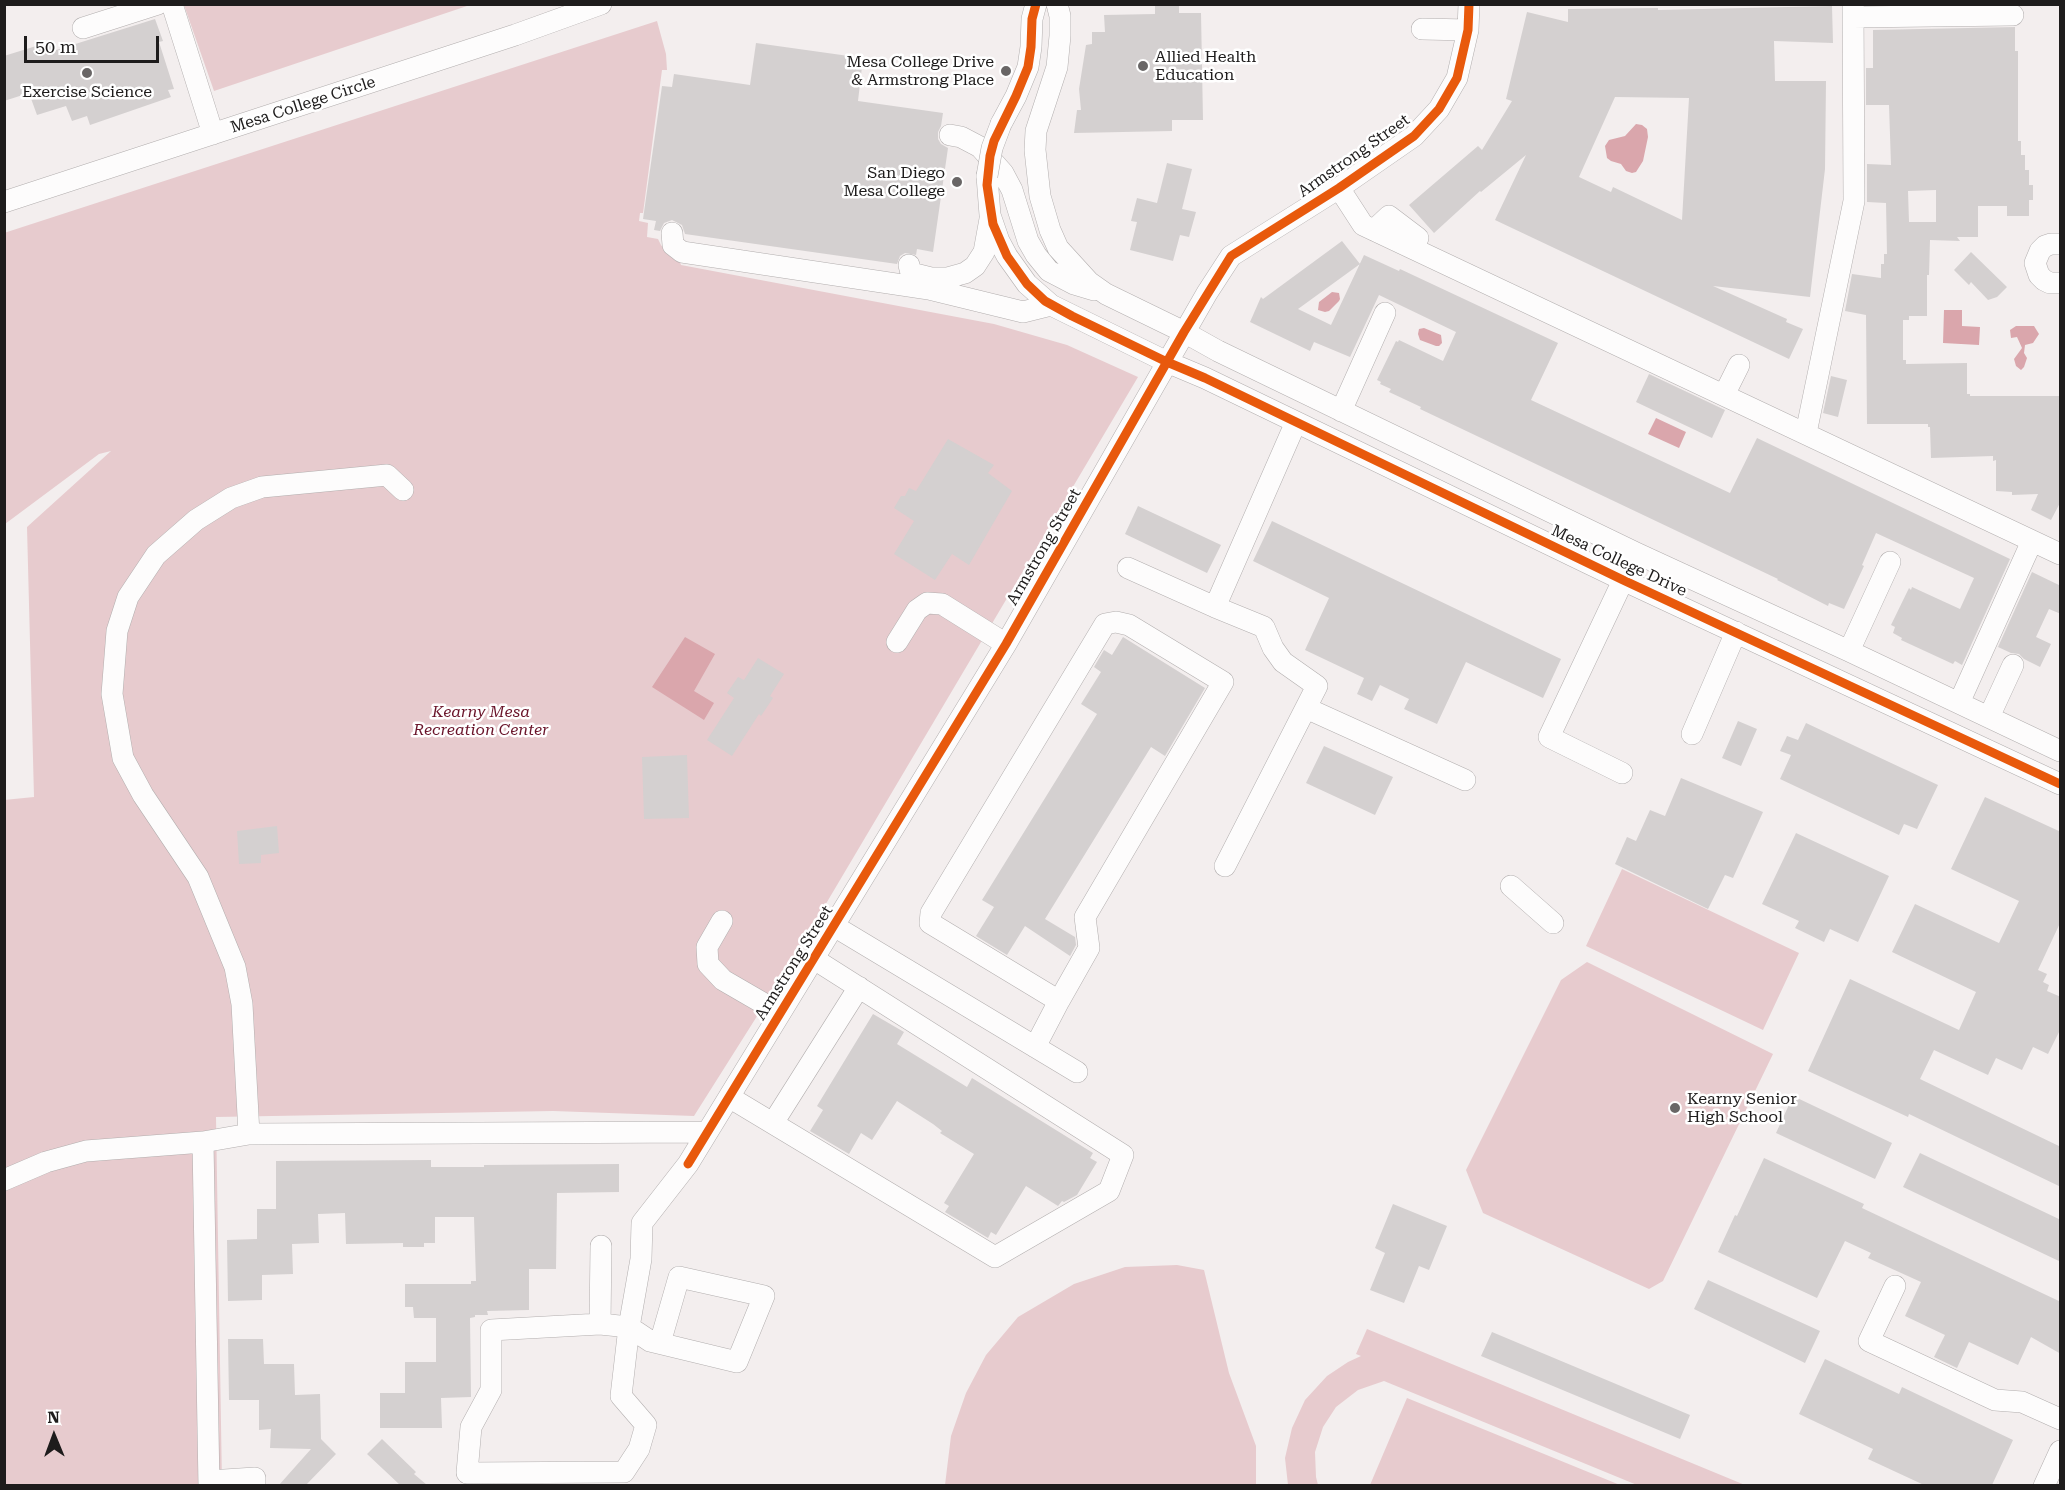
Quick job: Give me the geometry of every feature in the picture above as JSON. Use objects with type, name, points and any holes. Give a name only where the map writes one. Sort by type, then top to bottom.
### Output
[{"type":"street","points":[[83,28],[158,4]]},
{"type":"street","points":[[172,4],[213,134]]},
{"type":"street","name":"Mesa College Circle","points":[[4,202],[514,36],[601,4]]},
{"type":"street","points":[[909,266],[911,273],[931,278],[947,278],[965,273],[975,266],[984,252],[990,215],[987,176],[992,148],[1028,67],[1032,19],[1036,4]]},
{"type":"street","points":[[1057,4],[1060,16],[1060,36],[1057,67],[1035,131],[1034,142],[1040,196],[1058,248],[1089,282],[1106,294]]},
{"type":"street","name":"Armstrong Street","points":[[464,1479],[624,1472],[639,1449],[646,1425],[621,1396],[629,1327],[641,1259],[642,1223],[688,1164],[1006,644],[1184,332],[1231,256],[1339,188],[1414,136],[1439,109],[1457,78],[1468,30],[1469,4]]},
{"type":"street","points":[[1806,434],[1854,201],[1853,11],[2013,15]]},
{"type":"street","points":[[1422,29],[1468,30]]},
{"type":"street","points":[[950,135],[961,137],[980,147],[999,168],[1012,190],[1028,241],[1049,272],[1074,284],[1106,294],[1184,332]]},
{"type":"street","points":[[1339,188],[1362,225],[2061,554]]},
{"type":"street","points":[[990,215],[999,241],[1016,270],[1036,294],[1167,362]]},
{"type":"street","points":[[672,233],[673,245],[682,252],[929,289],[1023,312],[1052,304]]},
{"type":"street","points":[[2061,244],[2045,246],[2040,250],[2035,263],[2039,275],[2044,280],[2050,283],[2061,283]]},
{"type":"street","points":[[1341,411],[1385,313]]},
{"type":"street","name":"Mesa College Drive","points":[[1184,332],[1218,351],[1636,554],[2061,751]]},
{"type":"street","name":"Mesa College Drive","points":[[1167,362],[1205,378],[1623,580],[2061,784]]},
{"type":"street","points":[[1724,395],[1739,365]]},
{"type":"street","points":[[1215,607],[1296,422]]},
{"type":"street","points":[[249,1134],[242,1004],[235,967],[198,877],[143,795],[123,758],[112,694],[117,632],[128,597],[156,555],[196,520],[231,498],[262,487],[387,475],[403,490]]},
{"type":"street","points":[[1959,703],[2032,541]]},
{"type":"street","points":[[1622,772],[1549,737],[1636,554]]},
{"type":"street","points":[[1849,651],[1890,562]]},
{"type":"street","points":[[1128,568],[1264,627],[1273,648],[1283,662],[1317,686],[1225,866]]},
{"type":"street","points":[[897,642],[917,610],[927,603],[942,604],[1006,644]]},
{"type":"street","points":[[1035,1047],[1089,948],[1084,917],[1223,682],[1128,625],[1116,622],[1105,624],[931,913],[930,923],[1059,1001]]},
{"type":"street","points":[[1692,734],[1736,632]]},
{"type":"street","points":[[1989,717],[2013,665]]},
{"type":"street","points":[[1306,708],[1465,780]]},
{"type":"street","points":[[1511,886],[1553,923]]},
{"type":"street","points":[[722,921],[707,947],[708,964],[723,980],[780,1013]]},
{"type":"street","points":[[834,926],[1077,1072]]},
{"type":"street","points":[[729,1097],[995,1257],[1109,1191],[1123,1155],[814,959]]},
{"type":"street","points":[[773,1123],[858,987]]},
{"type":"street","points":[[4,1180],[46,1162],[86,1152],[203,1142],[249,1134],[707,1132]]},
{"type":"street","points":[[203,1142],[209,1483],[255,1478],[255,1485]]},
{"type":"street","points":[[4,1162],[33,1167]]},
{"type":"street","points":[[600,1324],[601,1246]]},
{"type":"street","points":[[464,1479],[471,1427],[491,1390],[491,1330],[600,1324],[629,1327],[650,1341],[737,1362],[764,1296],[679,1278],[660,1343]]},
{"type":"street","points":[[1894,1286],[1869,1341],[1995,1400],[2022,1401],[2061,1419]]},
{"type":"street","points":[[2044,1485],[2061,1451]]},
{"type":"green space","points":[[184,4],[470,5],[214,91]]},
{"type":"green space","name":"Kearny Mesa Recreation Center","points":[[657,21],[666,54],[667,70],[662,70],[643,213],[640,213],[639,221],[648,223],[647,237],[658,239],[667,252],[678,255],[681,265],[994,324],[1067,345],[1138,377],[795,956],[694,1116],[553,1111],[216,1117],[222,1485],[5,1485],[4,800],[34,797],[27,527],[111,451],[99,454],[5,524],[4,233]]},
{"type":"green space","points":[[1622,869],[1799,953],[1763,1030],[1586,946]]},
{"type":"green space","points":[[1587,962],[1773,1054],[1663,1281],[1649,1289],[1483,1213],[1466,1170],[1561,980]]},
{"type":"green space","points":[[1177,1265],[1204,1270],[1229,1373],[1256,1446],[1256,1485],[945,1485],[951,1436],[966,1393],[986,1355],[1018,1317],[1074,1284],[1125,1267]]},
{"type":"green space","points":[[1367,1329],[1745,1485],[1637,1485],[1384,1381],[1358,1390],[1336,1407],[1323,1427],[1315,1452],[1318,1485],[1288,1485],[1285,1458],[1292,1428],[1305,1400],[1327,1376],[1361,1356],[1356,1354]]},
{"type":"green space","points":[[1407,1398],[1620,1485],[1370,1485]]},
{"type":"shaded area","points":[[1636,124],[1647,129],[1648,137],[1643,161],[1636,172],[1632,173],[1626,171],[1621,164],[1607,158],[1605,146],[1609,140],[1625,136]]},
{"type":"shaded area","points":[[1332,292],[1339,293],[1339,301],[1329,311],[1318,310],[1319,302]]},
{"type":"shaded area","points":[[1944,310],[1962,310],[1962,326],[1980,327],[1979,345],[1943,343]]},
{"type":"shaded area","points":[[2016,326],[2034,326],[2039,334],[2033,343],[2025,345],[2024,353],[2027,358],[2021,370],[2016,366],[2014,359],[2022,348],[2017,337],[2011,338],[2010,330]]},
{"type":"shaded area","points":[[1424,328],[1441,335],[1442,343],[1439,346],[1420,340],[1419,329]]},
{"type":"shaded area","points":[[1656,418],[1686,432],[1679,448],[1648,434]]},
{"type":"shaded area","points":[[685,637],[715,654],[694,691],[714,703],[704,720],[652,687]]},
{"type":"building","name":"Allied Health Education","points":[[1155,4],[1179,4],[1179,13],[1201,13],[1203,120],[1172,120],[1172,131],[1074,133],[1077,110],[1081,110],[1079,89],[1086,45],[1092,44],[1092,32],[1105,32],[1104,15],[1155,14]]},
{"type":"building","points":[[1832,6],[1833,43],[1774,41],[1775,81],[1826,81],[1825,169],[1810,297],[1713,286],[1787,319],[1786,322],[1803,329],[1789,359],[1495,220],[1526,155],[1480,191],[1434,233],[1409,205],[1478,146],[1482,150],[1512,101],[1506,99],[1527,12],[1568,22],[1568,9],[1658,8],[1658,10]],"holes":[[[1615,97],[1689,98],[1682,220],[1613,187],[1611,192],[1579,177]]]},
{"type":"building","name":"Exercise Science","points":[[155,19],[163,41],[159,42],[174,89],[168,90],[171,97],[90,125],[87,116],[72,121],[66,106],[37,115],[29,93],[4,101],[4,56],[49,42],[53,51]]},
{"type":"building","points":[[2015,27],[2015,51],[2018,51],[2018,141],[2021,141],[2021,155],[2025,155],[2025,170],[2029,170],[2029,185],[2033,185],[2033,200],[2029,200],[2029,216],[2007,216],[2007,206],[1978,206],[1978,237],[1957,237],[1960,241],[1930,240],[1927,316],[1909,316],[1909,320],[1903,320],[1903,360],[1906,360],[1906,364],[1967,363],[1967,394],[1970,396],[2061,396],[2061,501],[2051,520],[2031,510],[2038,494],[2012,495],[2012,492],[1996,491],[1996,460],[1993,461],[1993,456],[1931,458],[1928,424],[1867,424],[1866,315],[1845,311],[1852,274],[1881,278],[1881,264],[1884,264],[1884,254],[1887,254],[1886,203],[1867,202],[1867,164],[1891,165],[1889,105],[1866,105],[1866,68],[1873,68],[1873,30]],"holes":[[[1936,190],[1936,222],[1909,222],[1908,191]]]},
{"type":"building","points":[[756,43],[863,58],[858,101],[943,113],[938,139],[948,148],[933,252],[917,249],[916,255],[905,253],[900,256],[897,264],[685,234],[682,225],[672,220],[664,223],[660,231],[654,230],[656,221],[643,219],[662,86],[672,87],[674,74],[750,85]]},
{"type":"building","points":[[1167,163],[1192,169],[1182,209],[1196,212],[1189,237],[1180,235],[1173,261],[1130,250],[1137,222],[1131,221],[1137,198],[1157,203]]},
{"type":"building","points":[[1342,241],[1360,264],[1364,255],[1399,271],[1400,269],[1558,343],[1531,400],[1730,493],[1757,438],[2010,559],[1962,665],[1955,661],[1953,664],[1901,640],[1902,638],[1893,633],[1895,627],[1891,625],[1909,588],[1911,590],[1912,587],[1960,609],[1974,578],[1876,533],[1844,609],[1829,603],[1828,606],[1778,579],[1420,409],[1421,407],[1389,392],[1391,389],[1377,380],[1396,341],[1399,340],[1443,361],[1456,332],[1379,295],[1350,357],[1314,342],[1310,351],[1250,322],[1261,297],[1263,299]],"holes":[[[1360,264],[1331,325],[1298,309]]]},
{"type":"building","points":[[1971,252],[2007,287],[1997,297],[1988,300],[1971,282],[1969,285],[1954,270]]},
{"type":"building","points":[[1649,374],[1725,410],[1712,438],[1636,402]]},
{"type":"building","points":[[1831,376],[1847,380],[1838,417],[1823,413]]},
{"type":"building","points":[[948,439],[994,465],[988,473],[1012,491],[969,565],[952,554],[935,580],[894,554],[914,521],[894,508],[909,488],[916,491]]},
{"type":"building","points":[[1138,506],[1221,545],[1207,573],[1125,534]]},
{"type":"building","points":[[1272,521],[1561,659],[1543,698],[1466,662],[1437,724],[1404,709],[1409,699],[1380,685],[1372,701],[1357,694],[1364,678],[1305,650],[1329,598],[1253,561]]},
{"type":"building","points":[[2032,572],[2061,586],[2061,614],[2049,609],[2036,637],[2051,644],[2040,667],[2019,654],[1998,647]]},
{"type":"building","points":[[1123,637],[1205,688],[1165,756],[1151,747],[1045,919],[1075,937],[1076,945],[1070,956],[1025,926],[1007,955],[976,936],[994,907],[982,900],[1097,714],[1081,704],[1101,672],[1094,667],[1104,650],[1112,655]]},
{"type":"building","points":[[758,658],[784,674],[770,696],[773,698],[761,716],[759,714],[732,756],[707,740],[734,698],[727,693],[738,677],[744,680]]},
{"type":"building","points":[[1738,721],[1757,729],[1741,766],[1722,758]]},
{"type":"building","points":[[1806,723],[1938,785],[1917,829],[1904,824],[1899,835],[1780,779],[1791,755],[1780,751],[1787,736],[1798,740]]},
{"type":"building","points":[[1324,746],[1393,777],[1375,815],[1306,783]]},
{"type":"building","points":[[687,755],[689,818],[644,819],[642,757]]},
{"type":"building","points":[[1681,778],[1763,812],[1733,878],[1725,875],[1708,909],[1615,864],[1627,837],[1636,841],[1650,810],[1665,816]]},
{"type":"building","points":[[1985,797],[2061,832],[2061,921],[2038,970],[2047,974],[2043,982],[2049,985],[2047,991],[2061,997],[2061,1028],[2048,1054],[2033,1047],[2022,1070],[1996,1058],[1988,1075],[1934,1050],[1920,1079],[2061,1147],[2061,1187],[1909,1114],[1908,1117],[1808,1071],[1850,979],[1959,1030],[1976,992],[1892,952],[1915,904],[1999,943],[2019,901],[1951,869]]},
{"type":"building","points":[[277,826],[279,853],[261,855],[261,863],[239,864],[237,831]]},
{"type":"building","points":[[1796,833],[1889,876],[1858,942],[1830,929],[1824,942],[1795,928],[1799,921],[1762,904]]},
{"type":"building","points":[[873,1014],[904,1032],[897,1044],[967,1087],[972,1078],[1093,1153],[1090,1158],[1097,1162],[1077,1195],[1062,1201],[1058,1206],[1026,1186],[996,1235],[991,1232],[988,1238],[945,1212],[949,1206],[944,1203],[974,1154],[940,1133],[942,1131],[933,1124],[897,1101],[872,1140],[861,1133],[849,1154],[810,1131],[823,1110],[817,1106]]},
{"type":"building","points":[[1793,1096],[1892,1143],[1875,1179],[1776,1133]]},
{"type":"building","points":[[1920,1153],[2061,1220],[2061,1262],[1903,1187]]},
{"type":"building","points":[[1764,1158],[1864,1204],[1862,1208],[2061,1302],[2061,1354],[2031,1337],[2018,1365],[1969,1342],[1957,1368],[1934,1357],[1945,1335],[1905,1316],[1921,1282],[1868,1258],[1871,1253],[1845,1241],[1817,1298],[1718,1252]]},
{"type":"building","points":[[431,1160],[431,1167],[619,1164],[619,1192],[557,1193],[556,1269],[529,1269],[529,1310],[487,1311],[488,1315],[475,1315],[470,1318],[471,1397],[441,1398],[442,1428],[380,1428],[380,1393],[405,1393],[405,1362],[436,1362],[436,1318],[414,1318],[413,1307],[405,1307],[405,1284],[471,1284],[471,1281],[476,1281],[474,1217],[435,1217],[435,1243],[424,1243],[424,1247],[403,1247],[403,1243],[346,1244],[345,1213],[318,1214],[319,1243],[292,1244],[293,1274],[262,1275],[262,1300],[228,1301],[227,1240],[257,1239],[257,1209],[276,1209],[276,1161]]},
{"type":"building","points":[[1393,1204],[1447,1226],[1429,1270],[1419,1266],[1404,1303],[1370,1290],[1385,1253],[1375,1248]]},
{"type":"building","points":[[1708,1280],[1820,1331],[1805,1363],[1694,1309]]},
{"type":"building","points":[[1492,1332],[1690,1415],[1680,1439],[1481,1356]]},
{"type":"building","points":[[228,1339],[263,1339],[264,1364],[294,1364],[295,1395],[320,1394],[321,1439],[336,1454],[306,1485],[279,1485],[311,1449],[270,1448],[271,1429],[259,1430],[259,1400],[229,1400]]},
{"type":"building","points":[[1825,1359],[1899,1394],[1902,1387],[2013,1440],[1992,1485],[1924,1485],[1868,1459],[1873,1449],[1799,1414]]},
{"type":"building","points":[[382,1439],[427,1485],[400,1485],[367,1454]]},
{"type":"cycle path","points":[[1036,4],[1032,19],[1028,67],[994,141],[987,185],[993,224],[1007,256],[1027,284],[1045,301],[1167,362],[1205,378],[1623,580],[2060,784]]},
{"type":"cycle path","points":[[688,1164],[1006,644],[1184,332],[1231,256],[1339,188],[1414,136],[1439,109],[1457,78],[1468,30],[1469,4]]},
{"type":"place","name":"Allied Health Education","points":[[1143,66]]},
{"type":"place","name":"Mesa College Drive & Armstrong Place","points":[[1006,71]]},
{"type":"place","name":"Exercise Science","points":[[87,73]]},
{"type":"place","name":"San Diego Mesa College","points":[[957,182]]},
{"type":"place","name":"Kearny Senior High School","points":[[1675,1108]]}]
